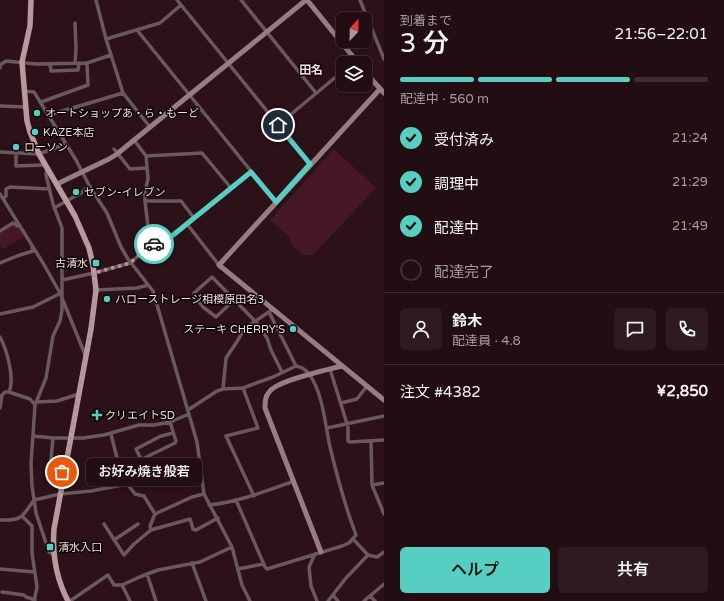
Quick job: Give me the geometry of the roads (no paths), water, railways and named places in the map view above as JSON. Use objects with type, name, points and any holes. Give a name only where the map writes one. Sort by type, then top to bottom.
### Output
[{"type":"main road","points":[[31,0],[30,26],[22,62],[24,91],[30,132],[39,154],[87,240],[91,254],[96,290],[86,358],[54,529],[53,554],[57,574],[69,601]]},
{"type":"street","points":[[96,0],[106,39],[123,93],[150,127]]},
{"type":"street","points":[[177,0],[310,164]]},
{"type":"street","points":[[241,0],[316,93]]},
{"type":"street","points":[[57,184],[109,159],[115,151],[134,140],[306,0],[351,56]]},
{"type":"street","points":[[360,0],[384,59]]},
{"type":"street","points":[[106,39],[160,22],[181,5]]},
{"type":"street","points":[[75,23],[75,63]]},
{"type":"street","points":[[137,30],[276,202]]},
{"type":"street","points":[[0,67],[6,61],[50,64],[87,63],[111,55]]},
{"type":"street","points":[[50,64],[51,71],[78,70],[79,63]]},
{"type":"street","points":[[41,102],[88,85],[87,63]]},
{"type":"street","points":[[278,125],[336,77]]},
{"type":"street","points":[[219,265],[310,164],[383,90],[372,79]]},
{"type":"street","points":[[24,91],[34,92],[41,102],[106,213],[130,263],[153,291],[199,450],[204,494],[232,547],[242,585],[250,601]]},
{"type":"street","points":[[49,115],[123,93]]},
{"type":"street","points":[[0,106],[26,108]]},
{"type":"street","points":[[134,140],[146,156],[148,179],[145,191],[151,245]]},
{"type":"street","points":[[0,152],[39,154],[66,144]]},
{"type":"street","points":[[115,151],[130,169],[147,168]]},
{"type":"street","points":[[146,156],[202,153],[231,188]]},
{"type":"street","points":[[16,154],[16,166],[46,167],[49,189],[62,233],[62,298],[86,358]]},
{"type":"street","points":[[62,280],[130,263],[151,245],[167,240],[251,172]]},
{"type":"street","points":[[54,208],[81,193],[90,186]]},
{"type":"street","points":[[3,199],[6,196],[6,189],[10,187],[49,189]]},
{"type":"street","points":[[0,194],[61,293]]},
{"type":"street","points":[[146,201],[181,201],[194,218]]},
{"type":"street","points":[[0,231],[12,223],[19,226]]},
{"type":"street","points":[[187,224],[219,265],[271,310],[384,400]]},
{"type":"street","points":[[0,263],[32,251],[32,246]]},
{"type":"street","points":[[234,300],[216,317],[203,307],[194,296],[194,293],[212,277],[255,320],[267,338],[282,372]]},
{"type":"street","points":[[96,290],[137,288],[148,285]]},
{"type":"street","points":[[0,314],[33,307],[61,293]]},
{"type":"street","points":[[53,554],[48,552],[36,514],[31,464],[36,404],[46,378],[53,334],[62,317],[62,298]]},
{"type":"street","points":[[223,389],[226,358],[244,329],[271,310]]},
{"type":"street","points":[[236,500],[263,564],[267,569],[342,546],[353,539],[356,535],[347,511],[319,396],[310,374],[296,366],[271,310]]},
{"type":"street","points":[[0,337],[4,345],[11,373],[12,386],[9,392]]},
{"type":"street","points":[[33,436],[83,438],[111,434],[139,425],[154,425],[170,422],[188,412],[217,391],[223,389],[243,388],[296,366]]},
{"type":"street","points":[[321,552],[265,408],[265,403],[270,390],[277,386],[310,374],[342,366]]},
{"type":"street","points":[[330,369],[347,424],[348,440],[384,440]]},
{"type":"street","points":[[341,403],[357,398],[367,386]]},
{"type":"street","points":[[243,388],[258,428],[226,436],[254,496]]},
{"type":"street","points":[[0,408],[3,393],[9,392],[30,399],[36,404],[57,401],[79,394]]},
{"type":"street","points":[[327,428],[384,416]]},
{"type":"street","points":[[130,465],[175,443],[176,441],[170,422]]},
{"type":"street","points":[[141,459],[136,449],[160,436],[173,433]]},
{"type":"street","points":[[111,434],[118,462],[126,476],[128,484],[135,494],[144,496],[155,514]]},
{"type":"street","points":[[53,438],[50,470],[64,472]]},
{"type":"street","points":[[370,441],[372,485],[384,514]]},
{"type":"street","points":[[210,505],[254,496],[294,481]]},
{"type":"street","points":[[372,485],[384,483]]},
{"type":"street","points":[[0,520],[16,520],[22,516],[34,500],[60,494],[91,492],[128,484]]},
{"type":"street","points":[[151,530],[150,526],[155,514],[192,497],[204,494]]},
{"type":"street","points":[[2,592],[24,595],[34,600],[37,587],[32,553],[32,526],[22,516]]},
{"type":"street","points":[[104,524],[124,555],[134,544],[151,530],[190,519],[193,529],[196,530],[218,518]]},
{"type":"street","points":[[114,540],[138,524]]},
{"type":"street","points":[[32,526],[40,525]]},
{"type":"street","points":[[353,539],[368,555],[376,557],[384,552]]},
{"type":"street","points":[[69,601],[108,575],[114,585],[122,585],[146,574],[178,565],[200,562],[232,547]]},
{"type":"street","points":[[314,554],[308,567],[311,586],[317,601]]},
{"type":"street","points":[[328,601],[346,578],[368,555]]},
{"type":"street","points":[[192,563],[206,601]]},
{"type":"street","points":[[238,569],[263,564]]},
{"type":"street","points":[[0,569],[34,572]]},
{"type":"street","points":[[146,574],[156,601]]},
{"type":"street","points":[[364,601],[384,584]]},
{"type":"street","points":[[122,585],[130,601]]},
{"type":"street","points":[[333,595],[338,601]]},
{"type":"street","points":[[370,596],[375,601]]},
{"type":"place","name":"オートショップあ・ら・もーど","points":[[37,113]]},
{"type":"place","name":"KAZE本店","points":[[35,132]]},
{"type":"place","name":"ローソン","points":[[16,147]]},
{"type":"place","name":"セブン-イレブン","points":[[76,192]]},
{"type":"place","name":"古清水","points":[[96,263]]},
{"type":"place","name":"ハローストレージ相模原田名3","points":[[107,299]]},
{"type":"place","name":"ステーキ CHERRY'S","points":[[293,329]]},
{"type":"place","name":"クリエイトSD","points":[[97,415]]},
{"type":"place","name":"お好み焼き般若","points":[[62,472]]},
{"type":"place","name":"清水入口","points":[[50,547]]},
{"type":"district","name":"田名","points":[[311,70]]}]
